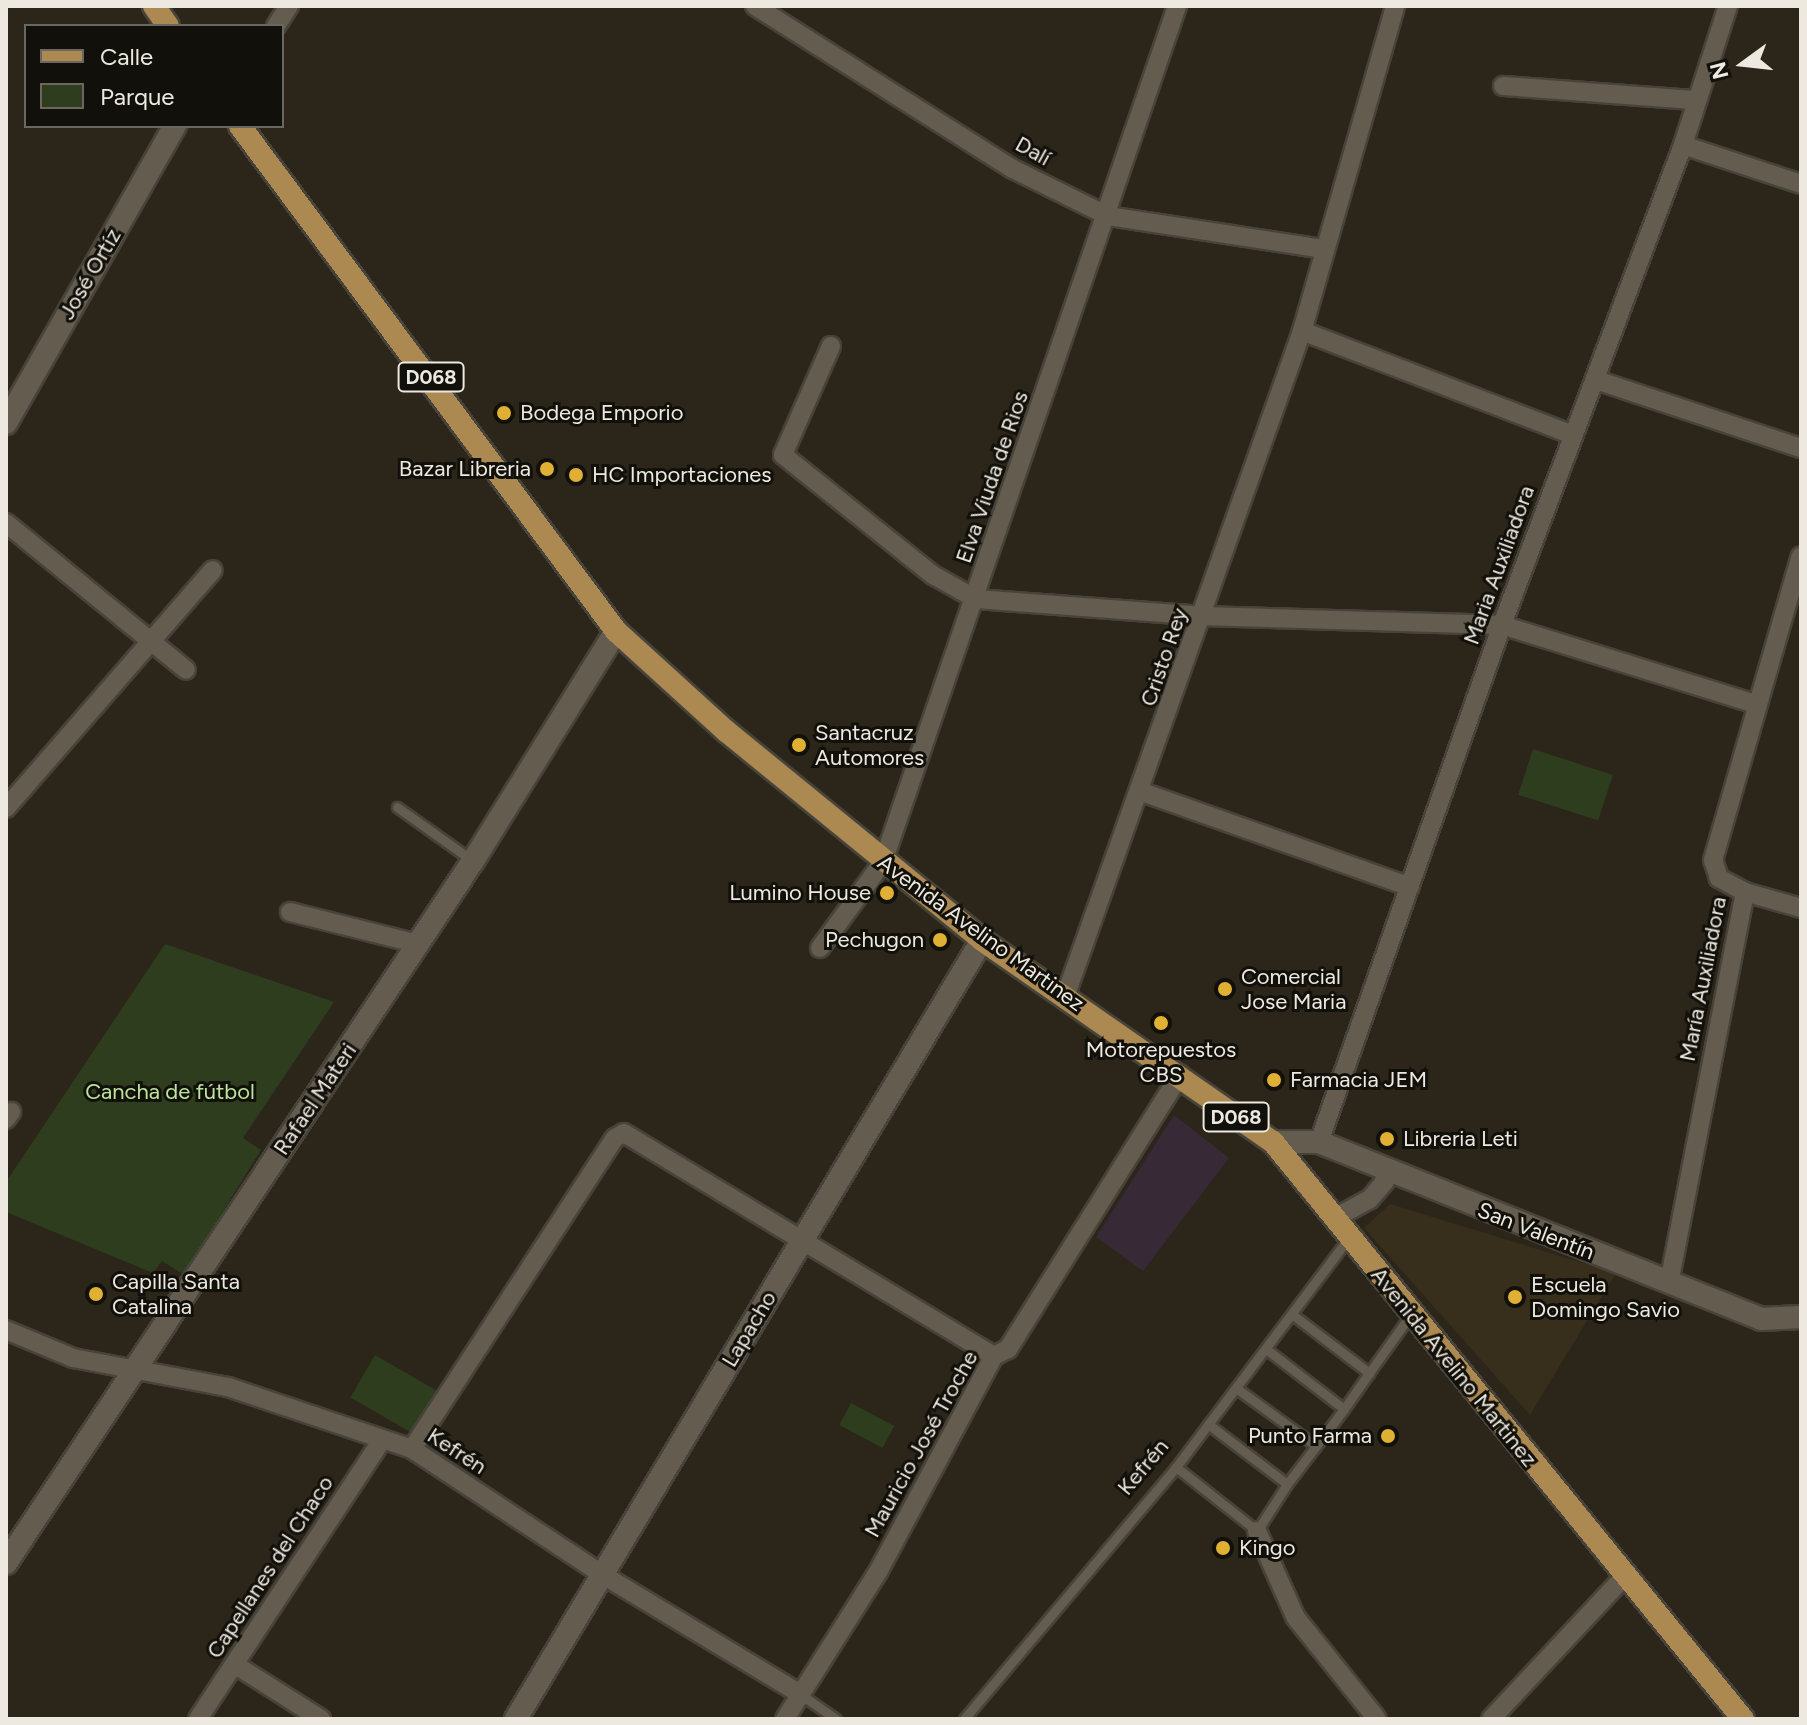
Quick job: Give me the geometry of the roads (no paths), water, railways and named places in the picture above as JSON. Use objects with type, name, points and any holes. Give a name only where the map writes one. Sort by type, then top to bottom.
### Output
[{"type":"main road","points":[[154,6],[167,24]]},
{"type":"main road","name":"José Ortíz","points":[[6,423],[174,128]]},
{"type":"main road","name":"Avenida Avelino Martinez","points":[[241,128],[616,631],[883,862],[982,940],[1273,1142],[1348,1239],[1743,1719]]},
{"type":"main road","name":"Rafael Materi","points":[[6,1563],[473,861],[616,631]]},
{"type":"main road","name":"Lapacho","points":[[516,1719],[982,940]]},
{"type":"main road","name":"San Valentín","points":[[1273,1142],[1319,1142],[1384,1171],[1761,1319],[1801,1317]]},
{"type":"street","points":[[277,24],[289,6]]},
{"type":"street","name":"Dalí","points":[[755,6],[1013,169],[1108,216],[1323,249]]},
{"type":"street","name":"Elva Viuda de Rios","points":[[820,948],[883,862],[1108,216],[1177,6]]},
{"type":"street","name":"Cristo Rey","points":[[1065,997],[1142,792],[1302,331],[1395,6]]},
{"type":"street","name":"Maria Auxiliadora","points":[[1319,1142],[1502,625],[1683,145],[1694,100],[1728,6]]},
{"type":"street","points":[[1503,86],[1694,100]]},
{"type":"street","points":[[1683,145],[1801,184]]},
{"type":"street","points":[[1302,331],[1573,435]]},
{"type":"street","points":[[831,346],[783,455],[933,575],[976,599],[1203,616],[1502,625],[1755,704]]},
{"type":"street","points":[[1596,380],[1801,448]]},
{"type":"street","points":[[6,523],[153,639],[186,670]]},
{"type":"street","name":"María Auxiliadora","points":[[1669,1283],[1745,892],[1719,878],[1713,860],[1755,704],[1800,561]]},
{"type":"street","points":[[6,808],[213,570]]},
{"type":"street","points":[[1142,792],[1410,887]]},
{"type":"street","points":[[1745,892],[1801,908]]},
{"type":"street","points":[[290,912],[418,944]]},
{"type":"street","name":"Mauricio José Troche","points":[[785,1719],[878,1572],[994,1356],[1008,1349],[1180,1075]]},
{"type":"street","points":[[412,1449],[615,1138],[624,1133],[638,1137],[994,1356]]},
{"type":"street","points":[[1333,1219],[1370,1199],[1385,1181],[1384,1171]]},
{"type":"street","name":"Kefrén","points":[[6,1330],[73,1358],[133,1373],[228,1387],[412,1449],[603,1575],[800,1694]]},
{"type":"street","name":"Capellanes del Chaco","points":[[198,1719],[381,1441]]},
{"type":"street","points":[[1257,1531],[1296,1618],[1377,1719]]},
{"type":"street","points":[[1491,1719],[1625,1576]]},
{"type":"street","points":[[234,1664],[321,1719]]},
{"type":"lane","points":[[397,807],[473,861]]},
{"type":"lane","name":"Kefrén","points":[[964,1719],[1176,1467],[1348,1239]]},
{"type":"lane","points":[[1176,1467],[1257,1531],[1287,1484],[1411,1314]]},
{"type":"lane","points":[[1293,1315],[1369,1373]]},
{"type":"lane","points":[[1266,1349],[1344,1409]]},
{"type":"lane","points":[[1236,1388],[1316,1446]]},
{"type":"lane","points":[[1208,1424],[1287,1484]]},
{"type":"lane","name":"Kefrén","points":[[800,1694],[836,1719]]},
{"type":"place","name":"Bodega Emporio","points":[[504,413]]},
{"type":"place","name":"Bazar Libreria","points":[[547,469]]},
{"type":"place","name":"HC Importaciones","points":[[576,475]]},
{"type":"place","name":"Santacruz Automores","points":[[799,745]]},
{"type":"place","name":"Lumino House","points":[[887,893]]},
{"type":"place","name":"Pechugon","points":[[940,940]]},
{"type":"place","name":"Comercial Jose Maria","points":[[1225,989]]},
{"type":"place","name":"Motorepuestos CBS","points":[[1161,1023]]},
{"type":"place","name":"Farmacia JEM","points":[[1274,1080]]},
{"type":"place","name":"Libreria Leti","points":[[1387,1139]]},
{"type":"place","name":"Capilla Santa Catalina","points":[[96,1294]]},
{"type":"place","name":"Escuela Domingo Savio","points":[[1515,1297]]},
{"type":"place","name":"Punto Farma","points":[[1388,1436]]},
{"type":"place","name":"Kingo","points":[[1223,1548]]},
{"type":"park label","name":"Cancha de fútbol","points":[[170,1092]]}]
